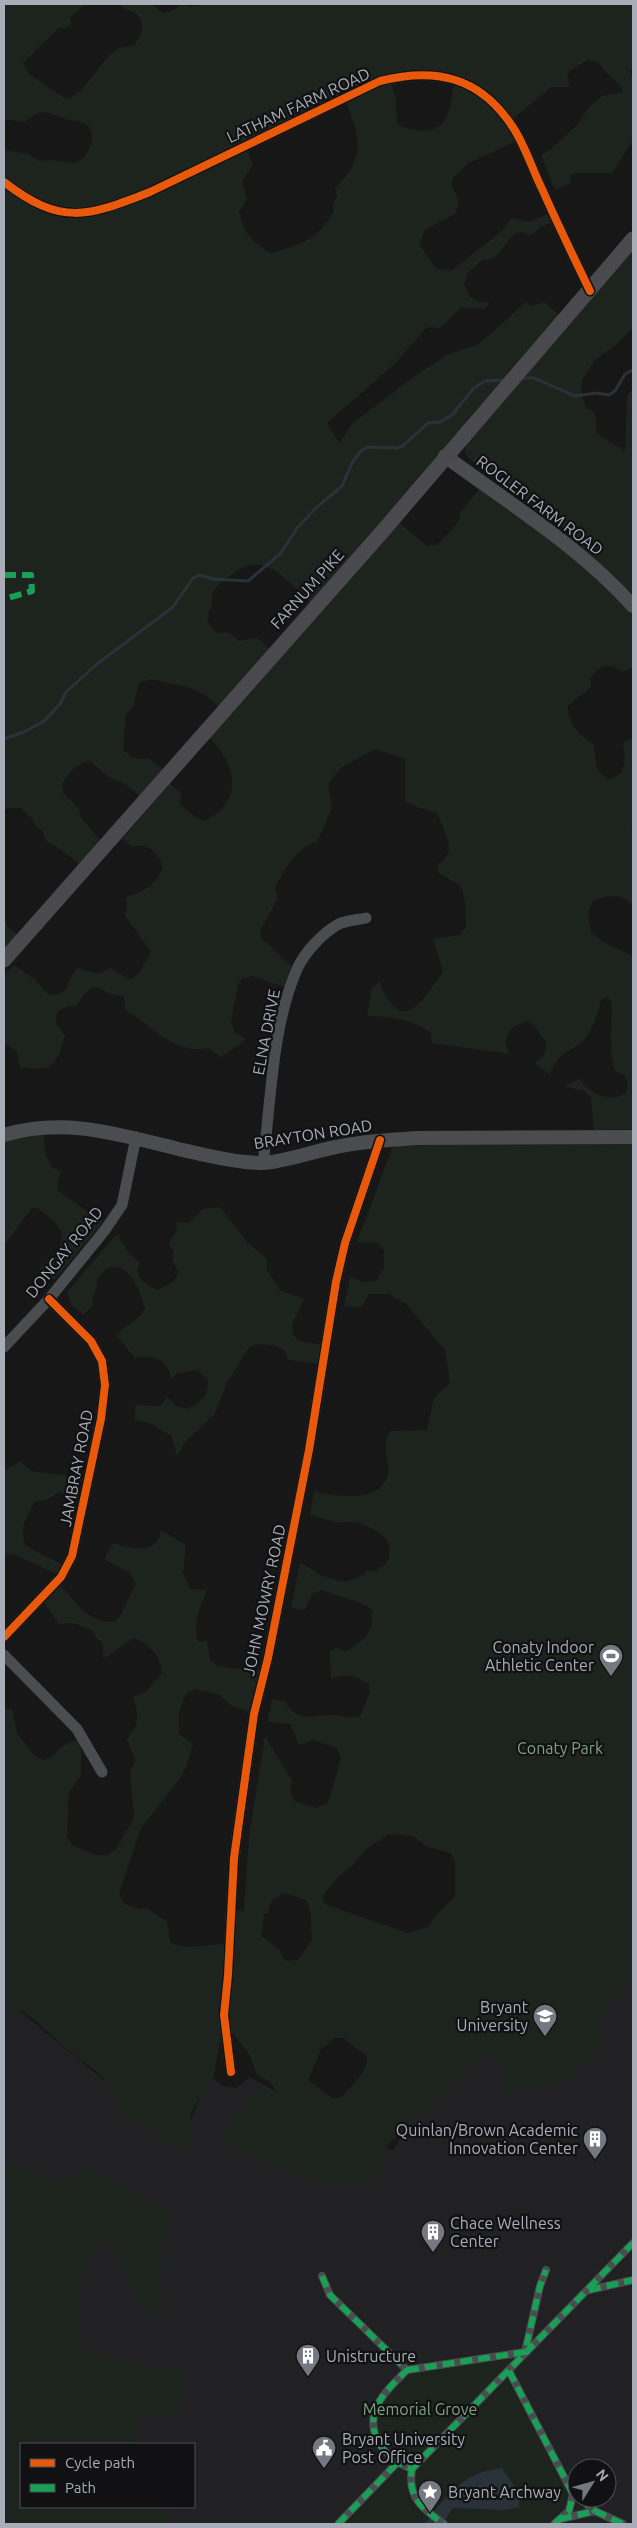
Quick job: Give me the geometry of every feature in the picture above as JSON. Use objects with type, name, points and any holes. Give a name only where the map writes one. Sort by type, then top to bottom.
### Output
[{"type":"main road","name":"FARNUM PIKE","points":[[4,960],[382,532],[445,456],[590,291],[633,239]]},
{"type":"street","name":"LATHAM FARM ROAD","points":[[4,182],[41,207],[66,214],[89,212],[120,204],[150,192],[380,81],[407,74],[434,74],[463,82],[491,100],[514,130],[590,291]]},
{"type":"street","name":"ROGLER FARM ROAD","points":[[445,456],[569,546],[601,573],[633,606]]},
{"type":"street","name":"ELNA DRIVE","points":[[263,1163],[277,1047],[287,1000],[299,966],[320,938],[339,924],[366,918]]},
{"type":"street","name":"BRAYTON ROAD","points":[[4,1135],[23,1129],[59,1125],[92,1128],[219,1158],[263,1163],[338,1146],[380,1140],[416,1138],[633,1137]]},
{"type":"street","name":"DONGAY ROAD","points":[[4,1347],[105,1230],[122,1206],[136,1137]]},
{"type":"street","name":"JOHN MOWRY ROAD","points":[[231,2072],[224,2015],[234,1858],[254,1714],[268,1658],[309,1450],[336,1282],[345,1243],[380,1140]]},
{"type":"street","name":"JAMBRAY ROAD","points":[[4,1638],[61,1577],[72,1556],[103,1402],[105,1385],[102,1361],[91,1341],[48,1298]]},
{"type":"street","points":[[4,1655],[77,1729],[102,1772]]},
{"type":"street","points":[[444,2524],[420,2507],[410,2482],[412,2469],[633,2243]]},
{"type":"street","points":[[525,2352],[540,2286],[546,2270]]},
{"type":"street","points":[[322,2276],[330,2295],[407,2370]]},
{"type":"street","points":[[589,2290],[633,2280]]},
{"type":"street","points":[[412,2469],[397,2463],[381,2449],[374,2431],[376,2410],[382,2397],[407,2370],[525,2352]]},
{"type":"street","points":[[509,2371],[567,2479]]},
{"type":"street","points":[[338,2524],[397,2463]]},
{"type":"street","points":[[557,2522],[570,2508]]},
{"type":"street","points":[[591,2508],[623,2524]]},
{"type":"street","points":[[557,2522],[595,2511]]},
{"type":"shaded area","name":"Bryant University","points":[[633,1542],[633,2524],[4,2524],[4,1998],[181,2144],[209,2076],[223,2086],[236,2088],[250,2077],[302,2107],[393,2151],[492,1978]]},
{"type":"shaded area","points":[[502,2468],[520,2495],[519,2507],[503,2510],[453,2508],[442,2524],[425,2524],[448,2495],[466,2480],[488,2470]]},
{"type":"green space","points":[[4,4],[85,4],[70,18],[72,24],[67,28],[59,28],[23,63],[29,74],[66,99],[74,96],[81,90],[111,54],[121,47],[133,46],[138,40],[142,28],[140,18],[131,11],[123,9],[121,4],[153,4],[160,11],[167,12],[182,4],[191,7],[202,4],[633,4],[633,68],[630,71],[633,82],[633,140],[612,173],[577,173],[570,175],[572,182],[555,190],[541,155],[551,149],[577,125],[588,108],[602,96],[623,92],[599,63],[588,60],[570,70],[567,78],[570,87],[551,87],[511,121],[518,140],[467,164],[454,177],[451,184],[459,200],[456,213],[425,230],[419,244],[436,268],[451,271],[501,232],[512,218],[530,222],[553,211],[555,221],[541,227],[530,236],[523,232],[514,234],[493,259],[482,260],[468,273],[464,283],[470,297],[480,303],[490,301],[485,309],[461,308],[440,328],[429,327],[425,329],[396,363],[327,423],[339,443],[353,423],[419,373],[449,354],[479,344],[526,302],[531,306],[545,302],[559,316],[467,420],[472,424],[314,607],[276,571],[257,565],[244,567],[217,586],[212,596],[212,606],[207,617],[217,633],[228,632],[239,641],[257,638],[270,649],[219,707],[204,694],[188,687],[150,679],[139,683],[133,707],[126,715],[123,749],[132,758],[149,759],[163,769],[140,796],[125,784],[109,777],[90,761],[77,766],[71,772],[62,784],[63,793],[79,809],[80,816],[100,840],[80,864],[46,841],[43,832],[33,823],[34,820],[20,808],[7,808],[4,812],[4,150],[29,154],[39,161],[77,162],[88,151],[92,135],[88,126],[83,123],[45,112],[36,114],[25,122],[4,119]],"holes":[[[390,79],[455,80],[452,100],[442,124],[435,129],[427,131],[405,128],[397,123],[396,100]],[[345,98],[357,135],[358,146],[352,166],[335,188],[337,197],[333,204],[334,211],[322,228],[308,240],[271,253],[258,245],[246,232],[239,212],[247,199],[242,182],[253,164],[246,148]]]},
{"type":"green space","points":[[633,250],[633,328],[617,344],[595,360],[582,381],[581,395],[586,407],[595,413],[597,434],[625,451],[627,396],[633,388],[633,605],[563,539],[568,532],[471,460],[465,453],[466,444]]},
{"type":"green space","points":[[481,487],[562,547],[633,610],[633,667],[622,672],[613,666],[604,666],[597,670],[590,679],[591,687],[568,706],[570,718],[576,729],[584,738],[594,744],[596,765],[600,774],[610,779],[620,774],[625,762],[623,743],[631,738],[633,741],[633,819],[631,825],[633,833],[633,907],[625,899],[610,896],[593,901],[588,911],[591,931],[601,941],[633,956],[633,1129],[594,1130],[591,1097],[584,1091],[564,1086],[579,1079],[589,1089],[606,1097],[619,1096],[626,1093],[628,1082],[624,1075],[615,1071],[613,1061],[611,1049],[612,1006],[610,999],[607,997],[601,1000],[590,1031],[584,1039],[560,1057],[550,1075],[535,1063],[544,1055],[547,1044],[535,1027],[528,1021],[516,1026],[508,1033],[506,1042],[510,1054],[432,1043],[431,1033],[417,1025],[392,1018],[367,1016],[372,988],[380,981],[385,995],[396,1008],[401,1011],[407,1011],[418,1004],[443,971],[433,939],[460,935],[466,928],[465,901],[461,886],[439,873],[437,864],[442,862],[449,852],[448,840],[437,813],[416,807],[405,801],[405,759],[375,749],[342,767],[328,784],[332,808],[317,842],[310,844],[297,854],[275,888],[278,898],[261,929],[261,938],[297,969],[291,989],[252,976],[242,979],[238,985],[231,1022],[235,1033],[245,1038],[243,1042],[221,1057],[208,1048],[184,1047],[164,1037],[125,1010],[124,996],[108,993],[95,987],[84,995],[76,1006],[68,1006],[57,1012],[56,1024],[65,1036],[55,1061],[46,1067],[20,1067],[17,1053],[8,1045],[4,1045],[4,976],[14,965],[33,978],[49,995],[56,995],[65,990],[78,968],[98,974],[111,968],[130,980],[139,973],[151,952],[124,914],[127,910],[126,897],[138,893],[154,882],[158,878],[163,866],[158,856],[151,849],[143,846],[132,847],[122,839],[170,784],[181,793],[180,804],[194,816],[204,821],[217,813],[226,804],[231,793],[232,782],[226,759],[209,738],[398,522],[427,546],[437,545],[453,529],[459,520],[460,513]]},
{"type":"green space","points":[[4,918],[8,927],[19,935],[4,953]]},
{"type":"green space","points":[[37,1130],[43,1130],[46,1156],[53,1168],[61,1171],[57,1185],[58,1191],[103,1222],[54,1280],[39,1268],[57,1250],[62,1238],[61,1232],[54,1221],[37,1208],[32,1208],[4,1245],[4,1143]]},
{"type":"green space","name":"Conaty Park","points":[[633,1140],[633,1977],[602,2012],[597,2028],[602,2048],[559,2085],[544,2084],[531,2086],[505,2097],[503,2081],[508,2069],[489,2053],[462,2072],[436,2102],[383,2149],[377,2183],[314,2182],[280,2165],[277,2170],[220,2140],[257,2086],[283,2101],[270,2082],[257,2075],[249,2054],[232,2033],[222,2030],[214,2075],[190,2114],[195,2131],[186,2150],[164,2143],[150,2128],[118,2114],[115,2107],[119,2098],[96,2071],[70,2053],[38,2022],[14,2008],[4,2005],[4,1709],[12,1709],[17,1733],[35,1756],[43,1760],[50,1758],[64,1745],[81,1738],[81,1775],[69,1792],[67,1837],[72,1845],[96,1855],[108,1855],[116,1849],[134,1818],[130,1772],[135,1761],[127,1739],[137,1719],[133,1697],[145,1692],[162,1673],[161,1667],[153,1651],[145,1643],[134,1638],[103,1659],[103,1643],[96,1638],[92,1630],[73,1623],[59,1624],[42,1599],[57,1582],[89,1615],[105,1622],[114,1622],[121,1615],[135,1584],[130,1573],[104,1559],[113,1543],[135,1548],[149,1547],[159,1538],[161,1530],[186,1545],[183,1572],[190,1589],[207,1590],[196,1623],[199,1642],[207,1640],[210,1660],[217,1666],[262,1672],[255,1714],[230,1705],[220,1695],[196,1689],[186,1694],[179,1713],[179,1734],[193,1744],[186,1767],[180,1778],[141,1828],[119,1894],[124,1904],[140,1909],[146,1908],[167,1921],[171,1943],[192,1947],[230,1944],[233,1910],[244,1911],[249,1836],[265,1736],[292,1781],[290,1791],[295,1801],[316,1808],[328,1803],[341,1758],[337,1748],[313,1740],[299,1745],[290,1724],[268,1722],[272,1699],[285,1701],[294,1713],[300,1715],[333,1715],[353,1718],[360,1716],[370,1692],[369,1685],[355,1677],[341,1676],[331,1679],[330,1652],[337,1647],[345,1652],[358,1644],[366,1636],[371,1625],[372,1610],[355,1601],[322,1590],[312,1594],[305,1610],[291,1608],[300,1562],[322,1576],[345,1582],[365,1575],[366,1571],[373,1571],[384,1566],[390,1550],[385,1538],[381,1534],[362,1524],[336,1522],[310,1515],[314,1491],[333,1495],[355,1496],[375,1491],[387,1477],[386,1444],[390,1431],[427,1430],[434,1398],[450,1383],[445,1350],[406,1304],[389,1294],[369,1294],[361,1308],[344,1306],[350,1277],[363,1282],[376,1281],[384,1268],[384,1250],[377,1243],[357,1242],[393,1146]],"holes":[[[390,1834],[413,1836],[428,1847],[451,1853],[455,1863],[455,1896],[437,1914],[428,1927],[408,1933],[324,1904],[323,1895],[339,1876],[352,1866],[366,1849]],[[284,1893],[306,1900],[310,1910],[312,1940],[298,1960],[285,1961],[279,1949],[261,1936],[264,1914],[267,1914],[272,1900]],[[334,2038],[343,2038],[366,2055],[365,2067],[341,2098],[332,2098],[308,2080],[322,2047],[324,2048]]]},
{"type":"green space","points":[[220,1207],[247,1242],[267,1259],[267,1270],[280,1290],[304,1299],[292,1325],[293,1335],[299,1341],[324,1345],[324,1364],[289,1360],[284,1350],[272,1345],[257,1344],[248,1349],[226,1384],[215,1414],[186,1441],[177,1456],[171,1436],[150,1423],[135,1420],[135,1405],[160,1406],[167,1397],[176,1406],[188,1409],[197,1404],[206,1394],[208,1380],[197,1370],[178,1373],[171,1379],[170,1372],[163,1363],[154,1358],[135,1358],[116,1335],[141,1315],[145,1308],[132,1278],[120,1268],[113,1267],[100,1275],[93,1297],[93,1305],[83,1315],[71,1304],[67,1292],[117,1234],[128,1252],[140,1263],[138,1268],[139,1277],[149,1286],[158,1290],[174,1281],[178,1272],[172,1259],[174,1253],[169,1243],[177,1231],[176,1222],[189,1223],[202,1209]]},
{"type":"green space","points":[[20,1461],[31,1471],[86,1478],[82,1498],[59,1492],[47,1500],[36,1501],[23,1528],[26,1546],[63,1565],[57,1574],[15,1555],[4,1553],[4,1471]]},
{"type":"green space","points":[[4,2166],[40,2172],[65,2186],[81,2170],[96,2169],[110,2183],[130,2189],[143,2202],[172,2209],[161,2254],[164,2315],[152,2315],[135,2291],[119,2252],[108,2241],[89,2255],[80,2304],[79,2328],[81,2340],[85,2351],[154,2369],[171,2366],[181,2370],[182,2406],[175,2414],[150,2416],[139,2420],[133,2440],[134,2443],[20,2443],[20,2508],[170,2508],[167,2524],[4,2524]]},
{"type":"green space","name":"Memorial Grove","points":[[525,2352],[509,2371],[567,2482],[567,2501],[547,2524],[338,2524],[397,2463],[384,2450],[376,2438],[375,2416],[380,2405],[407,2370]]},
{"type":"waterway","points":[[520,378],[534,378],[575,396],[596,393],[609,395],[615,391],[625,374],[633,370]]},
{"type":"waterway","points":[[4,739],[24,732],[44,721],[60,704],[66,692],[97,664],[173,607],[193,578],[199,575],[213,579],[248,581],[281,553],[297,528],[317,507],[342,486],[353,461],[362,450],[368,447],[397,448],[403,446],[428,423],[440,422],[452,415],[474,388],[485,381],[504,380]]},
{"type":"marked path","points":[[4,575],[31,575],[32,591],[4,599]]},
{"type":"marked path","points":[[412,2469],[633,2243]]},
{"type":"marked path","points":[[407,2370],[525,2352],[540,2286],[546,2270]]},
{"type":"marked path","points":[[322,2276],[330,2295],[407,2370],[383,2396],[376,2407],[373,2419],[374,2429],[377,2440],[383,2449],[401,2464],[412,2469],[412,2488],[418,2502],[444,2524]]},
{"type":"marked path","points":[[589,2290],[633,2280]]},
{"type":"marked path","points":[[509,2371],[567,2482]]},
{"type":"marked path","points":[[338,2524],[397,2463]]},
{"type":"marked path","points":[[554,2524],[569,2511],[570,2508]]},
{"type":"marked path","points":[[591,2508],[595,2511]]},
{"type":"marked path","points":[[560,2519],[595,2511],[623,2524]]},
{"type":"cycle path","points":[[4,182],[42,206],[59,211],[75,213],[109,207],[150,192],[380,81],[420,75],[439,76],[456,80],[472,87],[501,111],[514,129],[590,291]]},
{"type":"cycle path","points":[[231,2072],[224,2015],[234,1858],[254,1714],[268,1658],[309,1450],[336,1282],[345,1243],[380,1140]]},
{"type":"cycle path","points":[[4,1637],[61,1577],[72,1556],[101,1419],[105,1385],[102,1361],[91,1341],[49,1299]]},
{"type":"place","name":"Conaty Indoor Athletic Center","points":[[611,1677]]},
{"type":"place","name":"Bryant University","points":[[545,2037]]},
{"type":"place","name":"Quinlan/Brown Academic Innovation Center","points":[[595,2160]]},
{"type":"place","name":"Chace Wellness Center","points":[[433,2253]]},
{"type":"place","name":"Unistructure","points":[[308,2377]]},
{"type":"place","name":"Bryant University Post Office","points":[[324,2469]]},
{"type":"place","name":"Bryant Archway","points":[[430,2513]]}]
